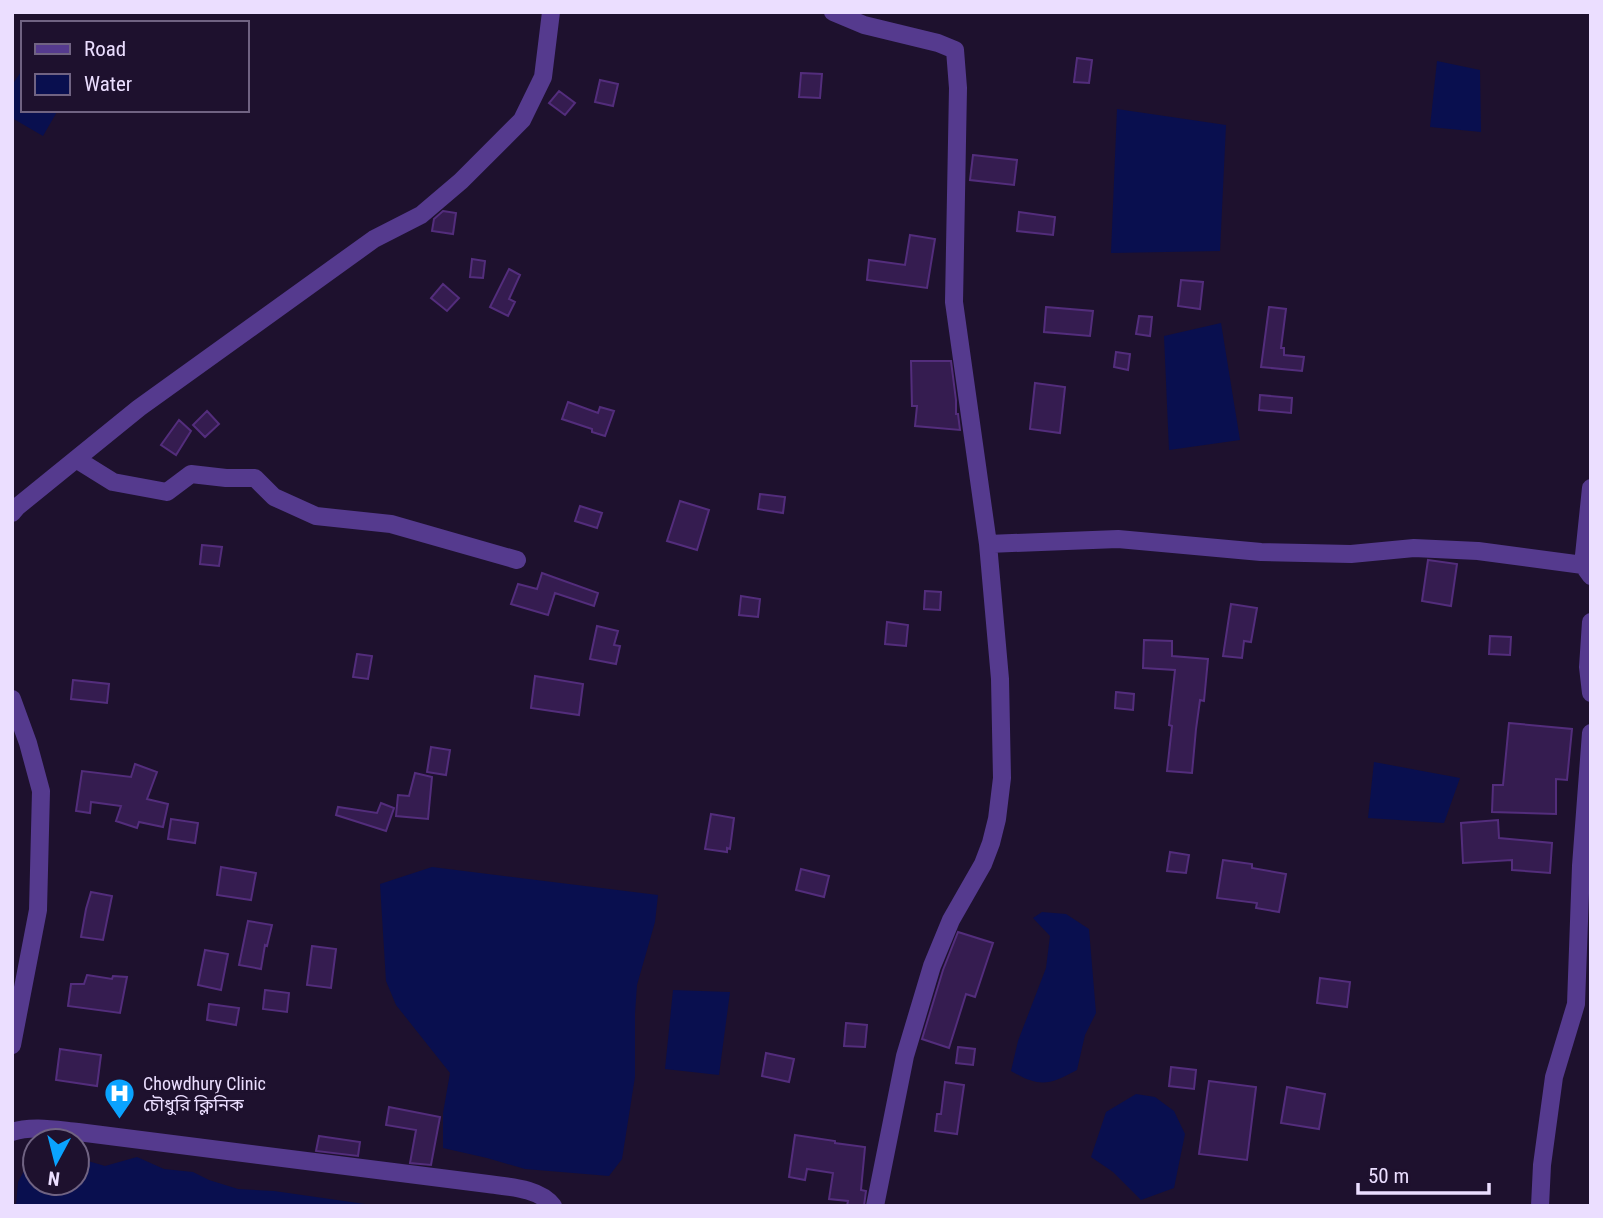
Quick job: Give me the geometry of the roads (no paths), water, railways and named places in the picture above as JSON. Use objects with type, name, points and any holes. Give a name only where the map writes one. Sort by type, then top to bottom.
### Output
[{"type":"street","points":[[12,513],[139,408],[374,239],[421,215],[461,181],[522,120],[543,77],[551,12]]},
{"type":"street","points":[[833,12],[864,25],[938,43],[955,50],[958,88],[954,302],[988,544],[1000,679],[1002,778],[997,819],[983,864],[951,920],[932,966],[905,1056],[875,1206]]},
{"type":"street","points":[[76,459],[113,482],[167,492],[191,474],[255,478],[274,497],[316,516],[391,524],[517,560]]},
{"type":"street","points":[[988,544],[1118,539],[1261,552],[1351,554],[1414,548],[1478,551],[1587,570],[1591,488]]},
{"type":"street","points":[[1591,622],[1588,667],[1591,694]]},
{"type":"street","points":[[12,699],[41,791],[38,910],[12,1045]]},
{"type":"street","points":[[1540,1206],[1542,1165],[1554,1077],[1576,1004],[1586,865],[1591,733]]},
{"type":"street","points":[[12,1132],[48,1129],[78,1132],[488,1184],[537,1194],[549,1200],[553,1206]]},
{"type":"water","points":[[1437,61],[1480,70],[1481,132],[1430,127]]},
{"type":"water","points":[[21,72],[21,112],[57,112],[43,136],[12,118],[12,85]]},
{"type":"water","points":[[1117,109],[1226,125],[1220,251],[1111,253]]},
{"type":"water","points":[[1221,323],[1240,440],[1169,450],[1164,336]]},
{"type":"water","points":[[1374,762],[1460,778],[1444,823],[1368,818]]},
{"type":"water","points":[[432,867],[658,895],[655,922],[637,985],[635,1077],[622,1159],[609,1176],[525,1169],[443,1148],[443,1113],[450,1073],[396,1005],[386,981],[380,884]]},
{"type":"water","points":[[1042,912],[1066,914],[1089,929],[1096,1013],[1085,1035],[1077,1070],[1059,1079],[1037,1082],[1011,1071],[1018,1041],[1046,968],[1050,936],[1033,918]]},
{"type":"water","points":[[673,990],[730,992],[719,1075],[665,1069]]},
{"type":"water","points":[[1136,1094],[1155,1097],[1174,1111],[1185,1134],[1174,1188],[1141,1200],[1113,1172],[1091,1157],[1106,1112]]},
{"type":"water","points":[[137,1157],[164,1169],[193,1172],[238,1189],[274,1191],[379,1206],[16,1206],[21,1176],[21,1197],[91,1197],[91,1162],[105,1166]]},
{"type":"water","points":[[523,1204],[524,1206],[379,1206]]},
{"type":"place","name":"Chowdhury Clinic চৌধুরি ক্লিনিক","points":[[120,1121]]}]
